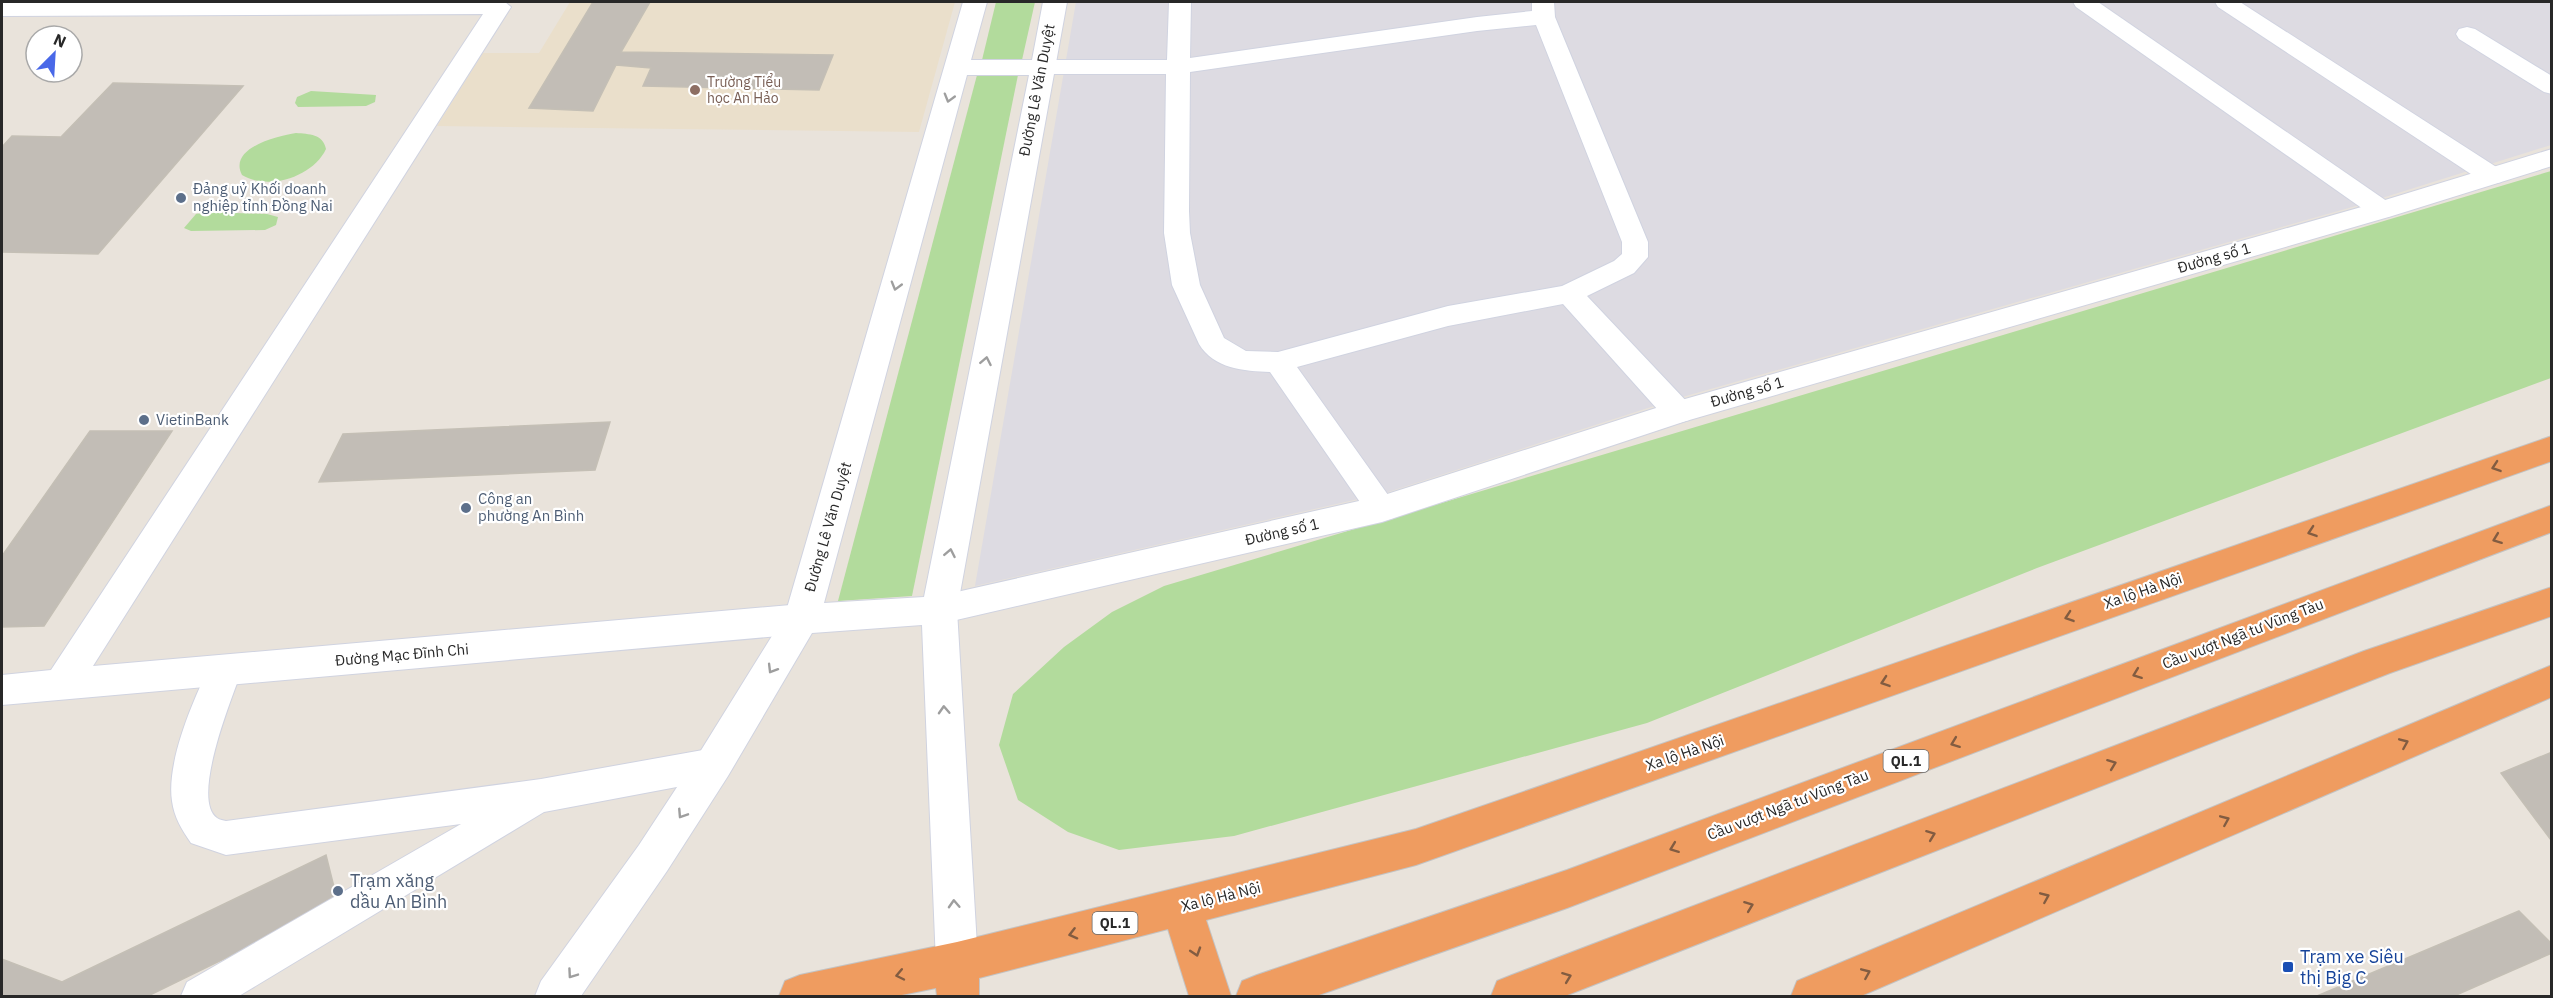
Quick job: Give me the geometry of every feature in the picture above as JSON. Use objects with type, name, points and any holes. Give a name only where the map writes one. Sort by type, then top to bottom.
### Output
[{"type":"highway","name":"Xa lộ Hà Nội","points":[[800,996],[958,980],[1181,907],[1416,847],[2552,448]]},
{"type":"highway","name":"Cầu vượt Ngã tư Vũng Tàu","points":[[1257,996],[1567,889],[2552,518]]},
{"type":"highway","points":[[1512,996],[2377,662],[2552,601]]},
{"type":"highway","points":[[1812,996],[2547,686]]},
{"type":"highway","points":[[1181,907],[1210,996]]},
{"type":"street","name":"Đường Lê Văn Duyệt","points":[[556,996],[653,858],[714,764],[802,619],[975,2]]},
{"type":"street","name":"Đường Lê Văn Duyệt","points":[[958,980],[939,610],[1055,2]]},
{"type":"street","points":[[2,9],[500,4]]},
{"type":"street","points":[[61,685],[500,4]]},
{"type":"street","points":[[958,68],[1041,67]]},
{"type":"street","name":"Đường số 1","points":[[802,619],[939,610],[1382,509],[1678,412],[2382,210],[2552,157]]},
{"type":"street","name":"Đường Mạc Đĩnh Chi","points":[[2,690],[802,619]]},
{"type":"lane","points":[[1041,67],[1179,67],[1477,24],[1544,9],[1635,242],[1635,257],[1624,267],[1569,294],[1448,316],[1278,362],[1240,361],[1213,344],[1186,285],[1177,233],[1176,211],[1179,67],[1180,2]]},
{"type":"lane","points":[[2084,2],[2382,210]]},
{"type":"lane","points":[[2226,2],[2492,176]]},
{"type":"lane","points":[[2467,34],[2552,87]]},
{"type":"lane","points":[[1569,294],[1678,412]]},
{"type":"lane","points":[[1278,362],[1382,509]]},
{"type":"lane","points":[[225,670],[201,735],[190,781],[193,814],[204,831],[226,838],[541,796],[714,764]]},
{"type":"lane","points":[[201,996],[541,796]]},
{"type":"shaded area","name":"Trường Tiểu học An Hảo","points":[[570,2],[955,2],[919,132],[437,126],[483,53],[539,53]]},
{"type":"shaded area","points":[[1076,2],[2551,2],[2551,145],[2363,204],[1679,398],[1385,493],[975,586]]},
{"type":"green space","points":[[996,2],[1035,2],[1022,60],[982,60]]},
{"type":"green space","points":[[977,75],[1018,75],[912,596],[838,601]]},
{"type":"green space","points":[[311,91],[376,95],[375,102],[366,106],[298,107],[295,103],[297,97]]},
{"type":"green space","points":[[296,133],[315,136],[324,144],[326,149],[311,167],[301,174],[277,181],[264,182],[242,175],[240,166],[242,157],[248,151],[267,140]]},
{"type":"green space","points":[[2551,171],[2551,378],[2037,568],[1647,723],[1234,836],[1119,850],[1068,832],[1018,800],[999,745],[1013,694],[1064,647],[1112,612],[1164,586]]},
{"type":"green space","points":[[207,212],[267,214],[278,217],[276,225],[265,230],[191,231],[184,228],[196,214]]},
{"type":"building","points":[[593,2],[650,2],[621,52],[833,55],[819,90],[643,86],[651,68],[616,65],[593,111],[529,108]]},
{"type":"building","points":[[113,83],[243,86],[98,254],[2,252],[2,147],[12,136],[61,137]]},
{"type":"building","points":[[610,422],[595,470],[319,482],[343,434]]},
{"type":"building","points":[[90,431],[172,431],[44,626],[2,627],[2,556]]},
{"type":"building","points":[[2552,752],[2552,840],[2551,840],[2501,773]]},
{"type":"building","points":[[326,855],[338,903],[148,996],[2,996],[2,959],[62,982]]},
{"type":"building","points":[[2519,911],[2552,944],[2552,953],[2454,996],[2317,996]]},
{"type":"place","name":"Trường Tiểu học An Hảo","points":[[695,90]]},
{"type":"place","name":"Đảng uỷ Khối doanh nghiệp tỉnh Đồng Nai","points":[[181,198]]},
{"type":"place","name":"VietinBank","points":[[144,420]]},
{"type":"place","name":"Công an phường An Bình","points":[[466,508]]},
{"type":"place","name":"Trạm xăng dầu An Bình","points":[[338,891]]},
{"type":"place","name":"Trạm xe Siêu thị Big C","points":[[2288,967]]}]
